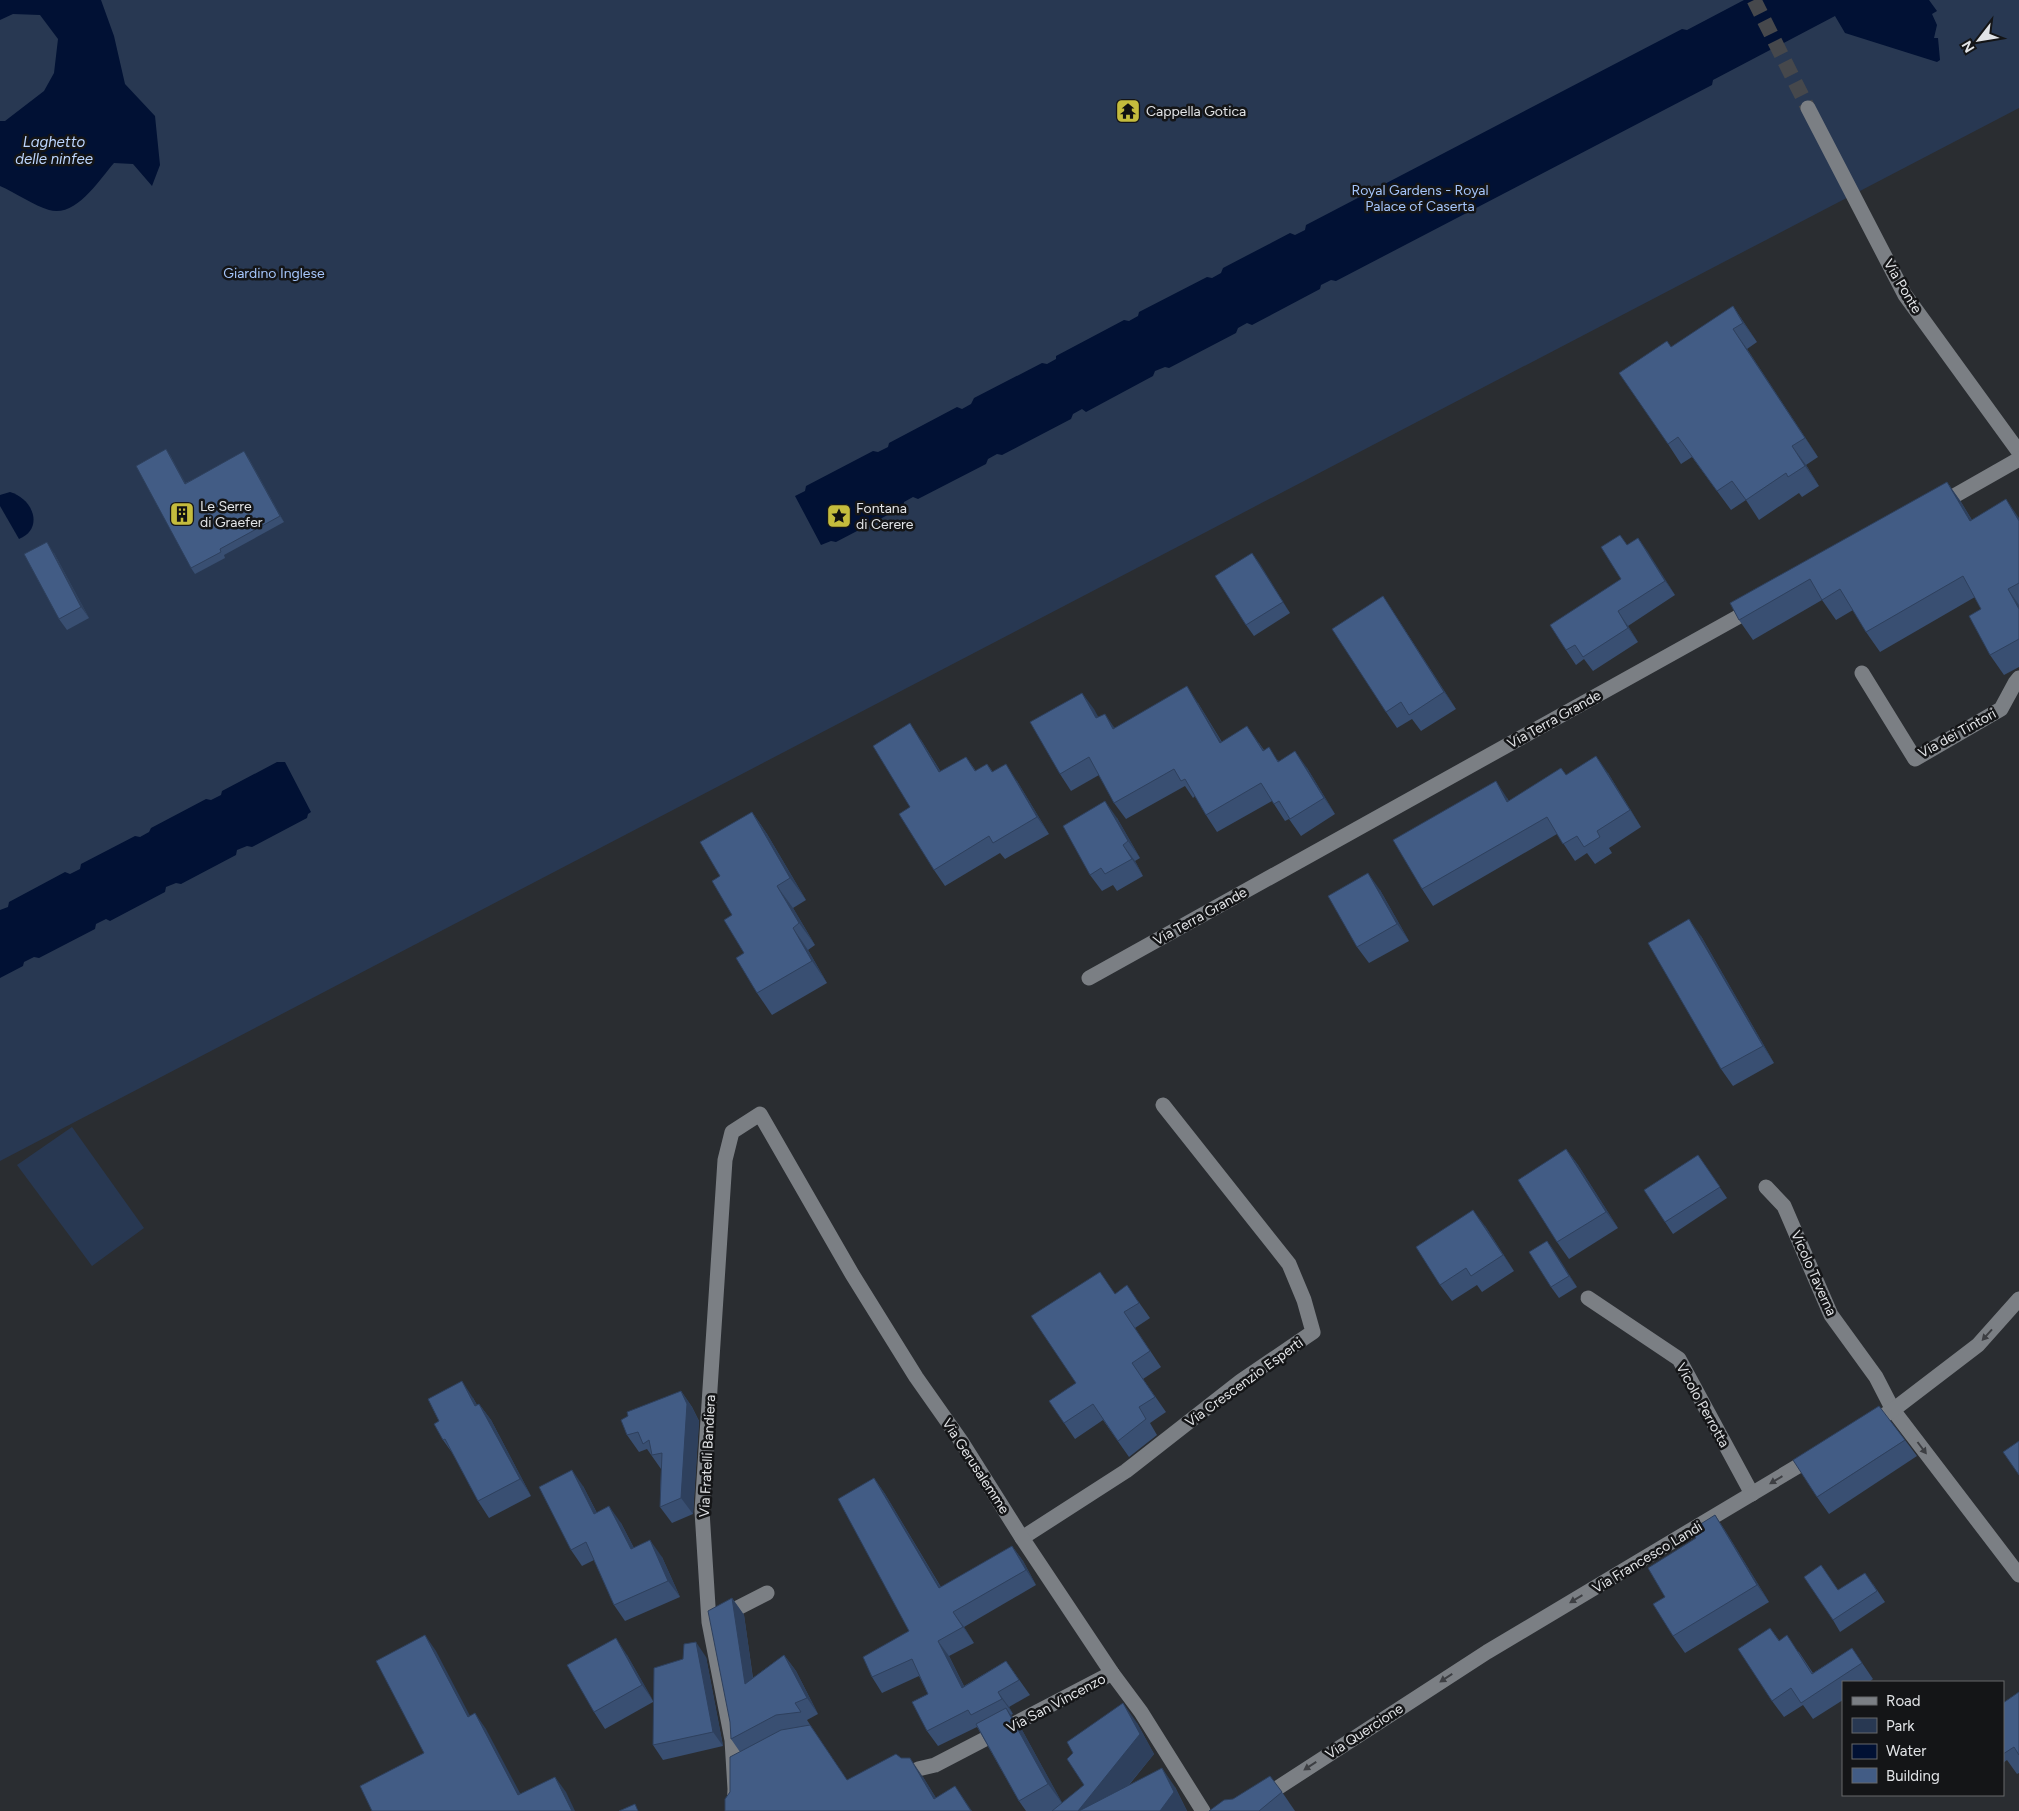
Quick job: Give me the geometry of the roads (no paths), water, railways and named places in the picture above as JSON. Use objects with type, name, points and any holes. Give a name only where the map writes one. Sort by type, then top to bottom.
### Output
[{"type":"street","name":"Via Ponte","points":[[1808,108],[1905,295],[2019,452]]},
{"type":"street","points":[[1926,512],[2019,459]]},
{"type":"street","name":"Via Terra Grande","points":[[1089,978],[1764,602]]},
{"type":"street","name":"Via dei Tintori","points":[[1862,673],[1915,759],[2002,709],[2014,683],[2019,678]]},
{"type":"street","name":"Via Crescenzio Esperti","points":[[1022,1538],[1126,1470],[1241,1380],[1313,1332],[1304,1300],[1288,1264],[1163,1105]]},
{"type":"street","name":"Via Gerusalemme","points":[[760,1114],[852,1274],[916,1377],[961,1441],[1022,1538],[1112,1673],[1141,1712],[1203,1811]]},
{"type":"street","name":"Via Fratelli Bandiera","points":[[734,1811],[732,1740],[709,1622],[702,1511],[725,1160],[732,1132],[760,1114]]},
{"type":"street","name":"Vicolo Taverna","points":[[1766,1187],[1784,1206],[1831,1315],[1876,1377],[1892,1410],[2019,1575]]},
{"type":"street","name":"Vicolo Perrotta","points":[[1588,1298],[1679,1358],[1752,1494]]},
{"type":"street","points":[[1860,1429],[1892,1410],[1978,1345],[2019,1299]]},
{"type":"street","name":"Via Francesco Landi","points":[[1487,1652],[1827,1449]]},
{"type":"street","points":[[709,1622],[767,1594]]},
{"type":"street","name":"Via Quercione","points":[[1242,1811],[1487,1652]]},
{"type":"street","name":"Via San Vincenzo","points":[[918,1769],[935,1766],[1112,1673]]},
{"type":"street","points":[[734,1771],[751,1762]]},
{"type":"water","name":"Laghetto delle ninfee","points":[[0,0],[101,0],[114,36],[125,84],[155,116],[160,165],[152,186],[133,164],[114,163],[86,196],[68,208],[59,211],[43,208],[0,186],[0,121],[5,121],[44,91],[54,73],[58,39],[40,15],[13,14],[0,20]]},
{"type":"water","points":[[1744,0],[1929,0],[1937,11],[1932,14],[1937,25],[1934,38],[1938,38],[1940,60],[1937,62],[1845,33],[1835,16],[1713,80],[1712,85],[1336,281],[1331,280],[1321,285],[1320,289],[1252,325],[1247,323],[1238,328],[1236,333],[1169,368],[1165,367],[1155,371],[1153,376],[1086,412],[1082,409],[1073,414],[1071,419],[1002,455],[997,454],[988,459],[986,464],[918,499],[913,497],[904,502],[903,507],[836,542],[831,541],[821,545],[795,496],[805,491],[806,486],[873,451],[878,452],[888,447],[889,443],[957,407],[962,409],[971,404],[974,398],[1042,363],[1047,364],[1056,359],[1056,356],[1124,320],[1129,321],[1138,316],[1139,312],[1207,277],[1212,278],[1221,273],[1223,268],[1290,233],[1295,235],[1305,230],[1306,225],[1682,29],[1687,30]]},
{"type":"water","points":[[10,492],[25,501],[33,514],[32,528],[19,539],[0,506],[0,495]]},
{"type":"water","points":[[277,762],[285,762],[311,812],[307,818],[252,847],[247,846],[237,850],[236,855],[181,884],[176,883],[166,887],[165,892],[110,921],[106,919],[96,924],[95,929],[39,958],[34,957],[24,962],[23,966],[0,978],[0,910],[8,907],[9,902],[65,872],[70,874],[80,869],[81,864],[135,836],[140,837],[149,832],[151,828],[206,799],[211,800],[221,795],[222,791]]},
{"type":"tunnel","points":[[1754,0],[1808,108]]},
{"type":"place","name":"Cappella Gotica","points":[[1128,111]]},
{"type":"place","name":"Le Serre di Graefer","points":[[182,514]]},
{"type":"place","name":"Fontana di Cerere","points":[[839,516]]},
{"type":"park label","name":"Royal Gardens - Royal Palace of Caserta","points":[[1420,198]]},
{"type":"park label","name":"Giardino Inglese","points":[[274,273]]}]
